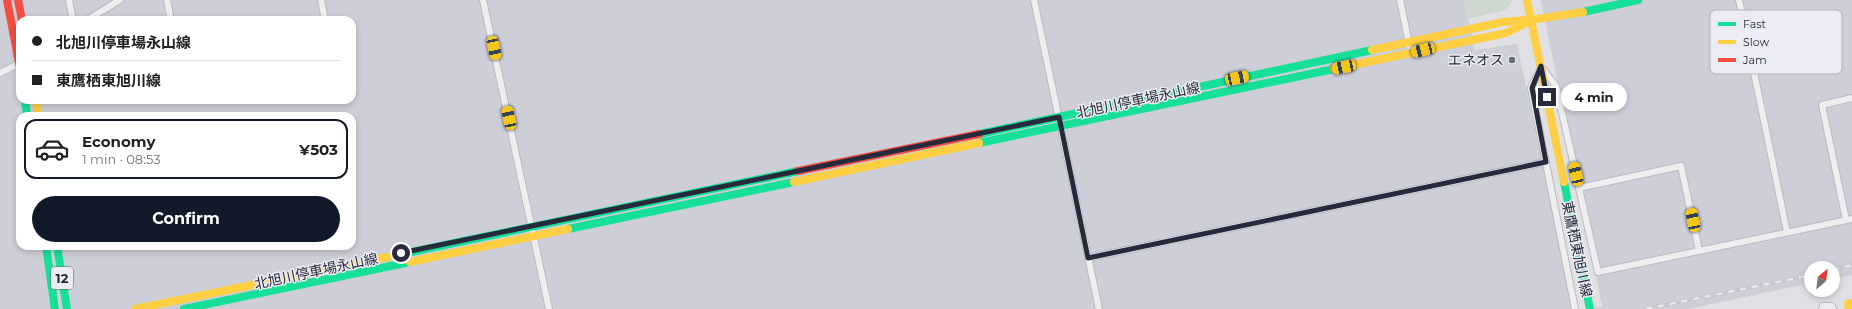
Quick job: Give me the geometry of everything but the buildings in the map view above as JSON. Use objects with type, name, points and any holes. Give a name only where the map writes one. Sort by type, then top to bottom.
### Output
[{"type":"main road","points":[[7,0],[16,44]]},
{"type":"main road","points":[[18,0],[21,16]]},
{"type":"main road","name":"東鷹栖東旭川線","points":[[1527,0],[1590,309]]},
{"type":"main road","name":"北旭川停車場永山線","points":[[135,309],[1059,117],[1503,22],[1531,21],[1638,0]]},
{"type":"main road","name":"北旭川停車場永山線","points":[[184,309],[1506,33],[1531,21]]},
{"type":"main road","name":"12","points":[[47,250],[55,309]]},
{"type":"main road","name":"12","points":[[59,250],[67,309]]},
{"type":"main road","points":[[1849,309],[1848,304],[1852,303]]},
{"type":"street","points":[[69,0],[72,16]]},
{"type":"street","points":[[94,16],[120,0]]},
{"type":"street","points":[[167,0],[170,16]]},
{"type":"street","points":[[321,0],[324,16]]},
{"type":"street","points":[[483,0],[549,309]]},
{"type":"street","points":[[1034,0],[1099,309]]},
{"type":"street","points":[[1400,0],[1412,53]]},
{"type":"street","points":[[1740,0],[1742,10]]},
{"type":"street","points":[[0,73],[16,66]]},
{"type":"street","points":[[1541,66],[1532,88],[1574,309]]},
{"type":"street","points":[[1541,66],[1556,86],[1598,272],[1849,219],[1822,105],[1852,98]]},
{"type":"street","points":[[1755,74],[1787,232]]},
{"type":"street","points":[[1088,258],[1546,162]]},
{"type":"street","points":[[1579,188],[1681,166],[1700,250]]},
{"type":"street","points":[[1822,309],[1823,306],[1828,305],[1832,306],[1833,309]]},
{"type":"shaded area","points":[[0,0],[1464,0],[1475,50],[1517,44],[1573,309],[0,309]]},
{"type":"shaded area","points":[[1464,0],[1512,1],[1505,10],[1468,19]]},
{"type":"shaded area","points":[[1541,0],[1852,0],[1852,275],[1840,278],[1840,261],[1804,261],[1804,284],[1688,309],[1589,309],[1602,306]]},
{"type":"railway","points":[[1840,268],[1852,265]]},
{"type":"railway","points":[[1646,309],[1804,276]]},
{"type":"traffic: fast","points":[[1583,12],[1638,0]]},
{"type":"traffic: fast","points":[[979,134],[1372,50]]},
{"type":"traffic: fast","points":[[979,143],[1334,69]]},
{"type":"traffic: fast","points":[[26,104],[26,112]]},
{"type":"traffic: fast","points":[[397,255],[798,171]]},
{"type":"traffic: fast","points":[[568,229],[794,182]]},
{"type":"traffic: fast","points":[[1564,182],[1590,309]]},
{"type":"traffic: fast","points":[[47,250],[55,309]]},
{"type":"traffic: fast","points":[[58,250],[67,309]]},
{"type":"traffic: fast","points":[[184,309],[410,262]]},
{"type":"traffic: slow","points":[[1527,0],[1564,182]]},
{"type":"traffic: slow","points":[[1372,50],[1503,22],[1537,19],[1583,12]]},
{"type":"traffic: slow","points":[[1334,69],[1506,33],[1528,22]]},
{"type":"traffic: slow","points":[[36,104],[38,112]]},
{"type":"traffic: slow","points":[[794,182],[979,143]]},
{"type":"traffic: slow","points":[[410,262],[568,229]]},
{"type":"traffic: slow","points":[[135,309],[397,255]]},
{"type":"traffic: slow","points":[[1849,309],[1848,304],[1852,303]]},
{"type":"traffic: jam","points":[[7,0],[16,47]]},
{"type":"traffic: jam","points":[[18,0],[21,16]]},
{"type":"traffic: jam","points":[[798,171],[979,134]]},
{"type":"place","name":"エネオス","points":[[1512,60]]},
{"type":"route","points":[[401,253],[1059,117],[1088,258],[1546,162],[1532,88],[1541,66],[1547,97]]}]
